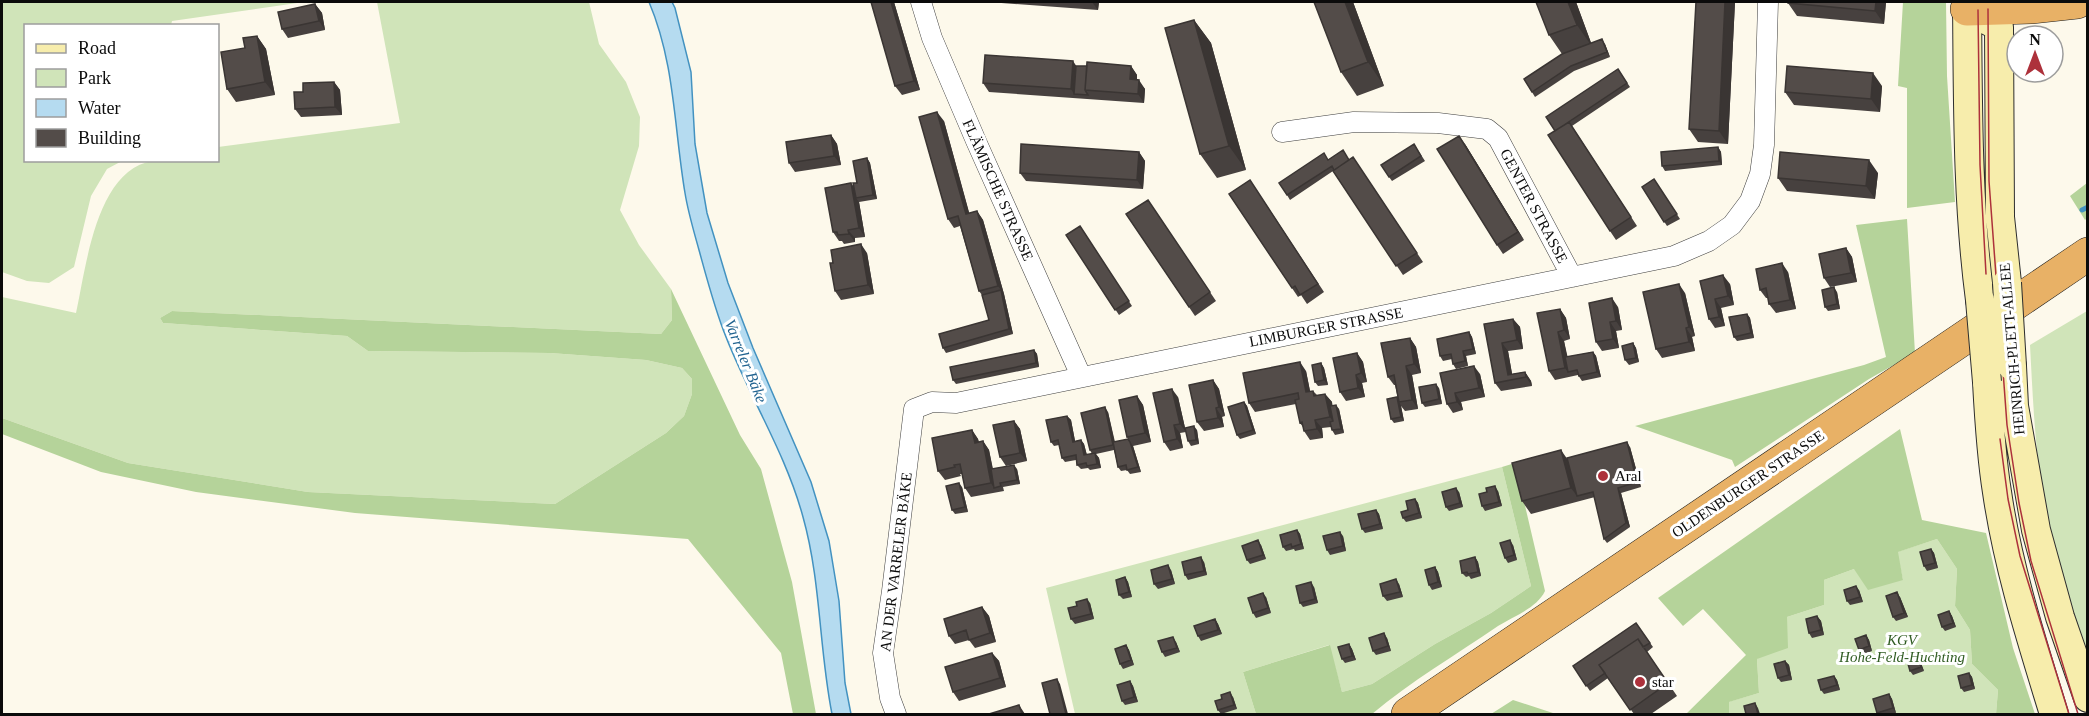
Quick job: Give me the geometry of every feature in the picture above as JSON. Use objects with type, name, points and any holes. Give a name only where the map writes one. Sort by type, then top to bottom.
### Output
[{"type":"highway","points":[[1967,5],[2031,7],[2077,2]]},
{"type":"highway","name":"OLDENBURGER STRASSE","points":[[1408,714],[2088,254]]},
{"type":"highway","name":"OLDENBURGER STRASSE","points":[[1443,714],[2088,278]]},
{"type":"main road","name":"HEINRICH-PLETT-ALLEE","points":[[1967,5],[1999,27],[2000,217],[2007,283],[2014,406],[2036,530],[2060,617],[2088,698]]},
{"type":"main road","name":"HEINRICH-PLETT-ALLEE","points":[[1967,5],[1969,166],[1974,254],[1997,495],[2026,622],[2054,714]]},
{"type":"street","name":"FLÄMISCHE STRASSE","points":[[921,2],[932,38],[979,149],[1081,376]]},
{"type":"street","name":"LIMBURGER STRASSE","points":[[914,409],[932,402],[956,403],[1674,256],[1709,241],[1732,225],[1750,201],[1760,174],[1764,145],[1768,2]]},
{"type":"street","name":"GENTER STRASSE","points":[[1282,132],[1354,122],[1438,123],[1487,129],[1498,138],[1572,277]]},
{"type":"street","name":"AN DER VARRELER BÄKE","points":[[896,714],[890,698],[883,653],[914,409]]},
{"type":"green space","points":[[2,2],[304,2],[172,21],[171,24],[24,24],[24,162],[120,162],[107,169],[91,196],[74,267],[49,283],[27,281],[2,272]]},
{"type":"green space","points":[[377,2],[589,2],[599,44],[626,82],[640,117],[639,146],[620,210],[639,245],[671,289],[672,320],[661,334],[172,311],[160,318],[163,323],[347,336],[368,351],[550,353],[646,360],[682,368],[692,379],[692,394],[684,416],[666,433],[555,504],[308,492],[128,463],[2,418],[2,297],[76,313],[97,223],[106,201],[118,182],[134,168],[150,162],[219,162],[219,147],[400,123]]},
{"type":"green space","points":[[1903,2],[1946,2],[1947,76],[1955,202],[1907,208],[1907,88],[1898,86]]},
{"type":"green space","points":[[2087,183],[2087,218],[2085,220],[2070,196]]},
{"type":"green space","points":[[1907,219],[1915,353],[1869,379],[1735,467],[1732,460],[1635,426],[1864,365],[1886,357],[1856,225]]},
{"type":"green space","points":[[671,289],[740,435],[761,469],[792,582],[816,714],[793,714],[781,653],[688,539],[355,513],[196,492],[101,472],[2,434],[2,418],[128,463],[308,492],[555,504],[666,433],[684,416],[692,394],[692,379],[682,368],[646,360],[550,353],[368,351],[347,336],[163,323],[160,318],[172,311],[661,334],[672,320]]},
{"type":"green space","points":[[2087,311],[2087,658],[2059,567],[2042,491],[2035,428],[2030,345]]},
{"type":"green space","points":[[1900,429],[1922,520],[1986,533],[2013,648],[2035,714],[1996,714],[1998,690],[1972,664],[1970,630],[1955,606],[1957,569],[1937,539],[1898,552],[1903,580],[1868,590],[1854,569],[1824,580],[1824,605],[1787,617],[1788,648],[1757,659],[1759,693],[1729,702],[1729,714],[1686,714],[1746,655],[1703,609],[1683,626],[1658,598]]},
{"type":"green space","points":[[1515,463],[1545,591],[1537,602],[1418,679],[1372,714],[1256,714],[1243,672],[1330,645],[1342,692],[1372,684],[1435,644],[1491,613],[1531,586],[1502,467]]},
{"type":"green space","points":[[1502,467],[1531,586],[1491,613],[1435,644],[1372,684],[1342,692],[1329,645],[1243,672],[1256,714],[1075,714],[1046,588]]},
{"type":"green space","name":"KGV Hohe-Feld-Huchting","points":[[1937,539],[1957,569],[1955,606],[1970,630],[1972,664],[1998,690],[1996,714],[1729,714],[1728,702],[1759,693],[1757,659],[1787,617],[1824,605],[1824,580],[1854,569],[1903,580],[1897,552]]},
{"type":"green space","points":[[1513,700],[1556,714],[1491,714]]},
{"type":"water","name":"Varreler Bäke","points":[[649,2],[672,2],[675,8],[691,72],[695,144],[707,213],[728,283],[753,348],[811,482],[829,541],[839,601],[845,683],[851,714],[832,714],[817,590],[803,517],[787,471],[726,337],[708,283],[686,200],[673,96],[664,48]]},
{"type":"building","points":[[871,2],[891,2],[914,81],[895,86]]},
{"type":"building","points":[[1314,2],[1345,2],[1368,62],[1341,72]]},
{"type":"building","points":[[1536,2],[1568,2],[1577,25],[1549,35]]},
{"type":"building","points":[[1696,2],[1725,2],[1719,131],[1689,129]]},
{"type":"building","points":[[1788,2],[1876,2],[1875,11]]},
{"type":"building","points":[[315,4],[319,21],[282,29],[278,12]]},
{"type":"building","points":[[1194,20],[1229,146],[1200,154],[1165,28]]},
{"type":"building","points":[[257,36],[265,82],[227,89],[221,52],[245,48],[243,38]]},
{"type":"building","points":[[1602,39],[1607,52],[1571,66],[1532,92],[1524,79],[1562,54]]},
{"type":"building","points":[[985,55],[1073,61],[1071,89],[983,83]]},
{"type":"building","points":[[1087,62],[1131,66],[1130,79],[1139,80],[1138,94],[1085,90]]},
{"type":"building","points":[[1076,66],[1087,66],[1085,90],[1088,95],[1074,94]]},
{"type":"building","points":[[1787,66],[1873,73],[1871,99],[1785,92]]},
{"type":"building","points":[[1618,69],[1627,83],[1555,131],[1546,117]]},
{"type":"building","points":[[334,82],[335,107],[295,109],[294,92],[303,92],[303,83]]},
{"type":"building","points":[[937,112],[966,214],[977,211],[998,286],[979,291],[958,216],[948,219],[919,117]]},
{"type":"building","points":[[1569,122],[1631,217],[1610,231],[1548,135]]},
{"type":"building","points":[[831,135],[834,156],[789,163],[786,142]]},
{"type":"building","points":[[1459,136],[1518,232],[1497,245],[1437,149]]},
{"type":"building","points":[[1021,144],[1139,152],[1137,180],[1020,173]]},
{"type":"building","points":[[1414,144],[1421,156],[1389,177],[1381,165]]},
{"type":"building","points":[[1718,147],[1719,161],[1662,166],[1661,152]]},
{"type":"building","points":[[1343,150],[1349,160],[1334,170],[1332,166],[1287,195],[1279,183],[1324,153],[1328,160]]},
{"type":"building","points":[[1780,152],[1869,160],[1866,186],[1778,178]]},
{"type":"building","points":[[1353,157],[1417,253],[1396,266],[1333,171]]},
{"type":"building","points":[[867,158],[873,195],[856,198],[853,183],[857,183],[853,161]]},
{"type":"building","points":[[1654,179],[1677,214],[1664,222],[1642,187]]},
{"type":"building","points":[[1250,180],[1318,284],[1300,295],[1295,286],[1292,288],[1229,194]]},
{"type":"building","points":[[851,183],[859,228],[848,230],[849,234],[838,235],[837,232],[833,232],[825,188]]},
{"type":"building","points":[[1148,200],[1210,292],[1189,307],[1126,214]]},
{"type":"building","points":[[1080,226],[1129,301],[1115,310],[1066,235]]},
{"type":"building","points":[[861,244],[868,285],[835,291],[830,263],[833,263],[831,250]]},
{"type":"building","points":[[1846,248],[1851,273],[1824,278],[1819,254]]},
{"type":"building","points":[[1782,263],[1790,300],[1769,304],[1766,288],[1760,290],[1756,269]]},
{"type":"building","points":[[1723,275],[1728,296],[1715,299],[1719,317],[1709,319],[1700,281]]},
{"type":"building","points":[[1679,284],[1689,327],[1686,328],[1689,342],[1656,349],[1643,292]]},
{"type":"building","points":[[1834,287],[1837,304],[1825,307],[1822,290]]},
{"type":"building","points":[[1001,290],[1009,329],[943,348],[939,334],[989,320],[982,295]]},
{"type":"building","points":[[1612,298],[1616,321],[1610,322],[1613,339],[1596,342],[1589,303]]},
{"type":"building","points":[[1560,309],[1564,330],[1558,332],[1565,368],[1549,371],[1537,313]]},
{"type":"building","points":[[1747,314],[1751,333],[1734,337],[1729,317]]},
{"type":"building","points":[[1513,319],[1517,340],[1502,343],[1508,375],[1525,372],[1526,377],[1495,383],[1484,324]]},
{"type":"building","points":[[1469,332],[1473,349],[1463,351],[1465,361],[1453,364],[1451,354],[1440,356],[1437,339]]},
{"type":"building","points":[[1410,338],[1414,364],[1406,366],[1412,400],[1399,402],[1394,375],[1388,377],[1381,343]]},
{"type":"building","points":[[1633,343],[1636,358],[1625,360],[1622,346]]},
{"type":"building","points":[[1034,350],[1036,363],[953,380],[950,367]]},
{"type":"building","points":[[1593,352],[1597,372],[1579,376],[1577,370],[1568,372],[1565,357]]},
{"type":"building","points":[[1357,353],[1361,373],[1356,375],[1358,388],[1340,392],[1333,358]]},
{"type":"building","points":[[1300,362],[1306,392],[1313,391],[1314,396],[1325,394],[1330,417],[1315,420],[1317,429],[1304,431],[1295,400],[1299,399],[1298,393],[1249,403],[1243,373]]},
{"type":"building","points":[[1321,363],[1324,380],[1315,382],[1312,365]]},
{"type":"building","points":[[1474,366],[1479,388],[1455,393],[1457,402],[1447,404],[1440,373]]},
{"type":"building","points":[[1213,380],[1219,407],[1216,408],[1218,418],[1197,422],[1189,385]]},
{"type":"building","points":[[1436,384],[1439,399],[1422,403],[1419,387]]},
{"type":"building","points":[[1172,389],[1180,424],[1174,425],[1177,439],[1164,442],[1153,393]]},
{"type":"building","points":[[1137,396],[1145,433],[1127,437],[1119,400]]},
{"type":"building","points":[[1397,397],[1401,417],[1391,419],[1387,399]]},
{"type":"building","points":[[1244,402],[1253,430],[1237,435],[1228,407]]},
{"type":"building","points":[[1336,405],[1341,429],[1332,430],[1330,406]]},
{"type":"building","points":[[1105,407],[1113,445],[1090,450],[1081,413]]},
{"type":"building","points":[[1067,416],[1073,442],[1081,440],[1084,455],[1095,453],[1097,464],[1077,465],[1076,455],[1062,458],[1058,440],[1051,442],[1046,420]]},
{"type":"building","points":[[1014,421],[1020,453],[1000,457],[993,425]]},
{"type":"building","points":[[1194,426],[1196,440],[1188,441],[1185,428]]},
{"type":"building","points":[[972,430],[975,443],[983,441],[991,483],[965,488],[960,464],[938,471],[932,438]]},
{"type":"building","points":[[1128,439],[1138,467],[1127,470],[1126,465],[1118,467],[1113,442]]},
{"type":"building","points":[[1627,442],[1637,482],[1618,488],[1626,523],[1604,539],[1593,492],[1577,496],[1567,458]]},
{"type":"building","points":[[1561,450],[1571,488],[1522,501],[1512,463]]},
{"type":"building","points":[[1014,465],[1017,480],[1000,483],[1001,486],[994,488],[991,469]]},
{"type":"building","points":[[959,483],[965,507],[952,510],[946,486]]},
{"type":"building","points":[[1495,486],[1499,502],[1482,506],[1479,494],[1487,492],[1486,488]]},
{"type":"building","points":[[1456,488],[1460,503],[1446,507],[1442,492]]},
{"type":"building","points":[[1415,499],[1419,513],[1403,518],[1401,512],[1408,510],[1406,501]]},
{"type":"building","points":[[1376,510],[1380,524],[1362,529],[1358,514]]},
{"type":"building","points":[[1297,530],[1301,544],[1283,547],[1280,535]]},
{"type":"building","points":[[1340,532],[1343,546],[1327,550],[1323,536]]},
{"type":"building","points":[[1258,540],[1263,555],[1247,560],[1242,546]]},
{"type":"building","points":[[1510,540],[1514,555],[1505,558],[1500,543]]},
{"type":"building","points":[[1931,549],[1935,563],[1924,566],[1920,552]]},
{"type":"building","points":[[1201,557],[1204,571],[1185,575],[1182,562]]},
{"type":"building","points":[[1475,557],[1478,572],[1462,573],[1460,561]]},
{"type":"building","points":[[1168,565],[1172,579],[1154,584],[1151,570]]},
{"type":"building","points":[[1435,567],[1438,582],[1429,585],[1425,570]]},
{"type":"building","points":[[1125,577],[1129,592],[1119,595],[1116,580]]},
{"type":"building","points":[[1396,579],[1400,592],[1383,596],[1380,584]]},
{"type":"building","points":[[1311,582],[1315,599],[1300,603],[1296,586]]},
{"type":"building","points":[[1856,586],[1860,597],[1847,601],[1844,590]]},
{"type":"building","points":[[1897,592],[1904,613],[1893,617],[1886,596]]},
{"type":"building","points":[[1263,593],[1268,608],[1253,613],[1248,598]]},
{"type":"building","points":[[1087,599],[1091,614],[1071,619],[1068,608],[1077,606],[1076,602]]},
{"type":"building","points":[[982,607],[990,633],[969,640],[966,630],[949,636],[944,619]]},
{"type":"building","points":[[1949,611],[1953,623],[1942,627],[1938,615]]},
{"type":"building","points":[[1817,616],[1821,630],[1809,633],[1806,619]]},
{"type":"building","points":[[1215,619],[1218,630],[1198,636],[1194,626]]},
{"type":"building","points":[[1636,623],[1650,643],[1643,647],[1638,639],[1599,665],[1605,673],[1586,686],[1573,666]]},
{"type":"building","points":[[1384,633],[1388,646],[1373,651],[1369,638]]},
{"type":"building","points":[[1866,635],[1869,646],[1859,650],[1855,639]]},
{"type":"building","points":[[1173,637],[1177,648],[1162,652],[1158,641]]},
{"type":"building","points":[[1638,639],[1668,683],[1630,710],[1599,665]]},
{"type":"building","points":[[1349,644],[1352,656],[1342,659],[1338,647]]},
{"type":"building","points":[[1126,645],[1131,660],[1120,664],[1115,649]]},
{"type":"building","points":[[992,653],[1000,678],[953,692],[945,667]]},
{"type":"building","points":[[1916,653],[1921,667],[1910,671],[1906,657]]},
{"type":"building","points":[[1785,661],[1789,675],[1778,678],[1774,664]]},
{"type":"building","points":[[1969,673],[1972,685],[1961,688],[1958,676]]},
{"type":"building","points":[[1834,676],[1837,685],[1821,690],[1818,680]]},
{"type":"building","points":[[1057,679],[1066,714],[1050,714],[1042,683]]},
{"type":"building","points":[[1130,681],[1134,697],[1122,701],[1117,685]]},
{"type":"building","points":[[1230,692],[1234,705],[1218,710],[1215,701],[1222,699],[1221,695]]},
{"type":"building","points":[[1889,694],[1893,708],[1877,713],[1873,699]]},
{"type":"building","points":[[1755,703],[1758,714],[1746,714],[1744,706]]},
{"type":"building","points":[[1019,705],[1022,714],[989,714]]},
{"type":"waterway","points":[[2082,210],[2088,207]]},
{"type":"tram line","points":[[1988,9],[1989,181],[2007,425],[2031,561],[2078,714]]},
{"type":"tram line","points":[[1978,10],[1980,165],[1986,274]]},
{"type":"tram line","points":[[2000,439],[2008,499],[2020,556],[2069,714]]},
{"type":"place","name":"Aral","points":[[1603,476]]},
{"type":"place","name":"star","points":[[1640,682]]}]
